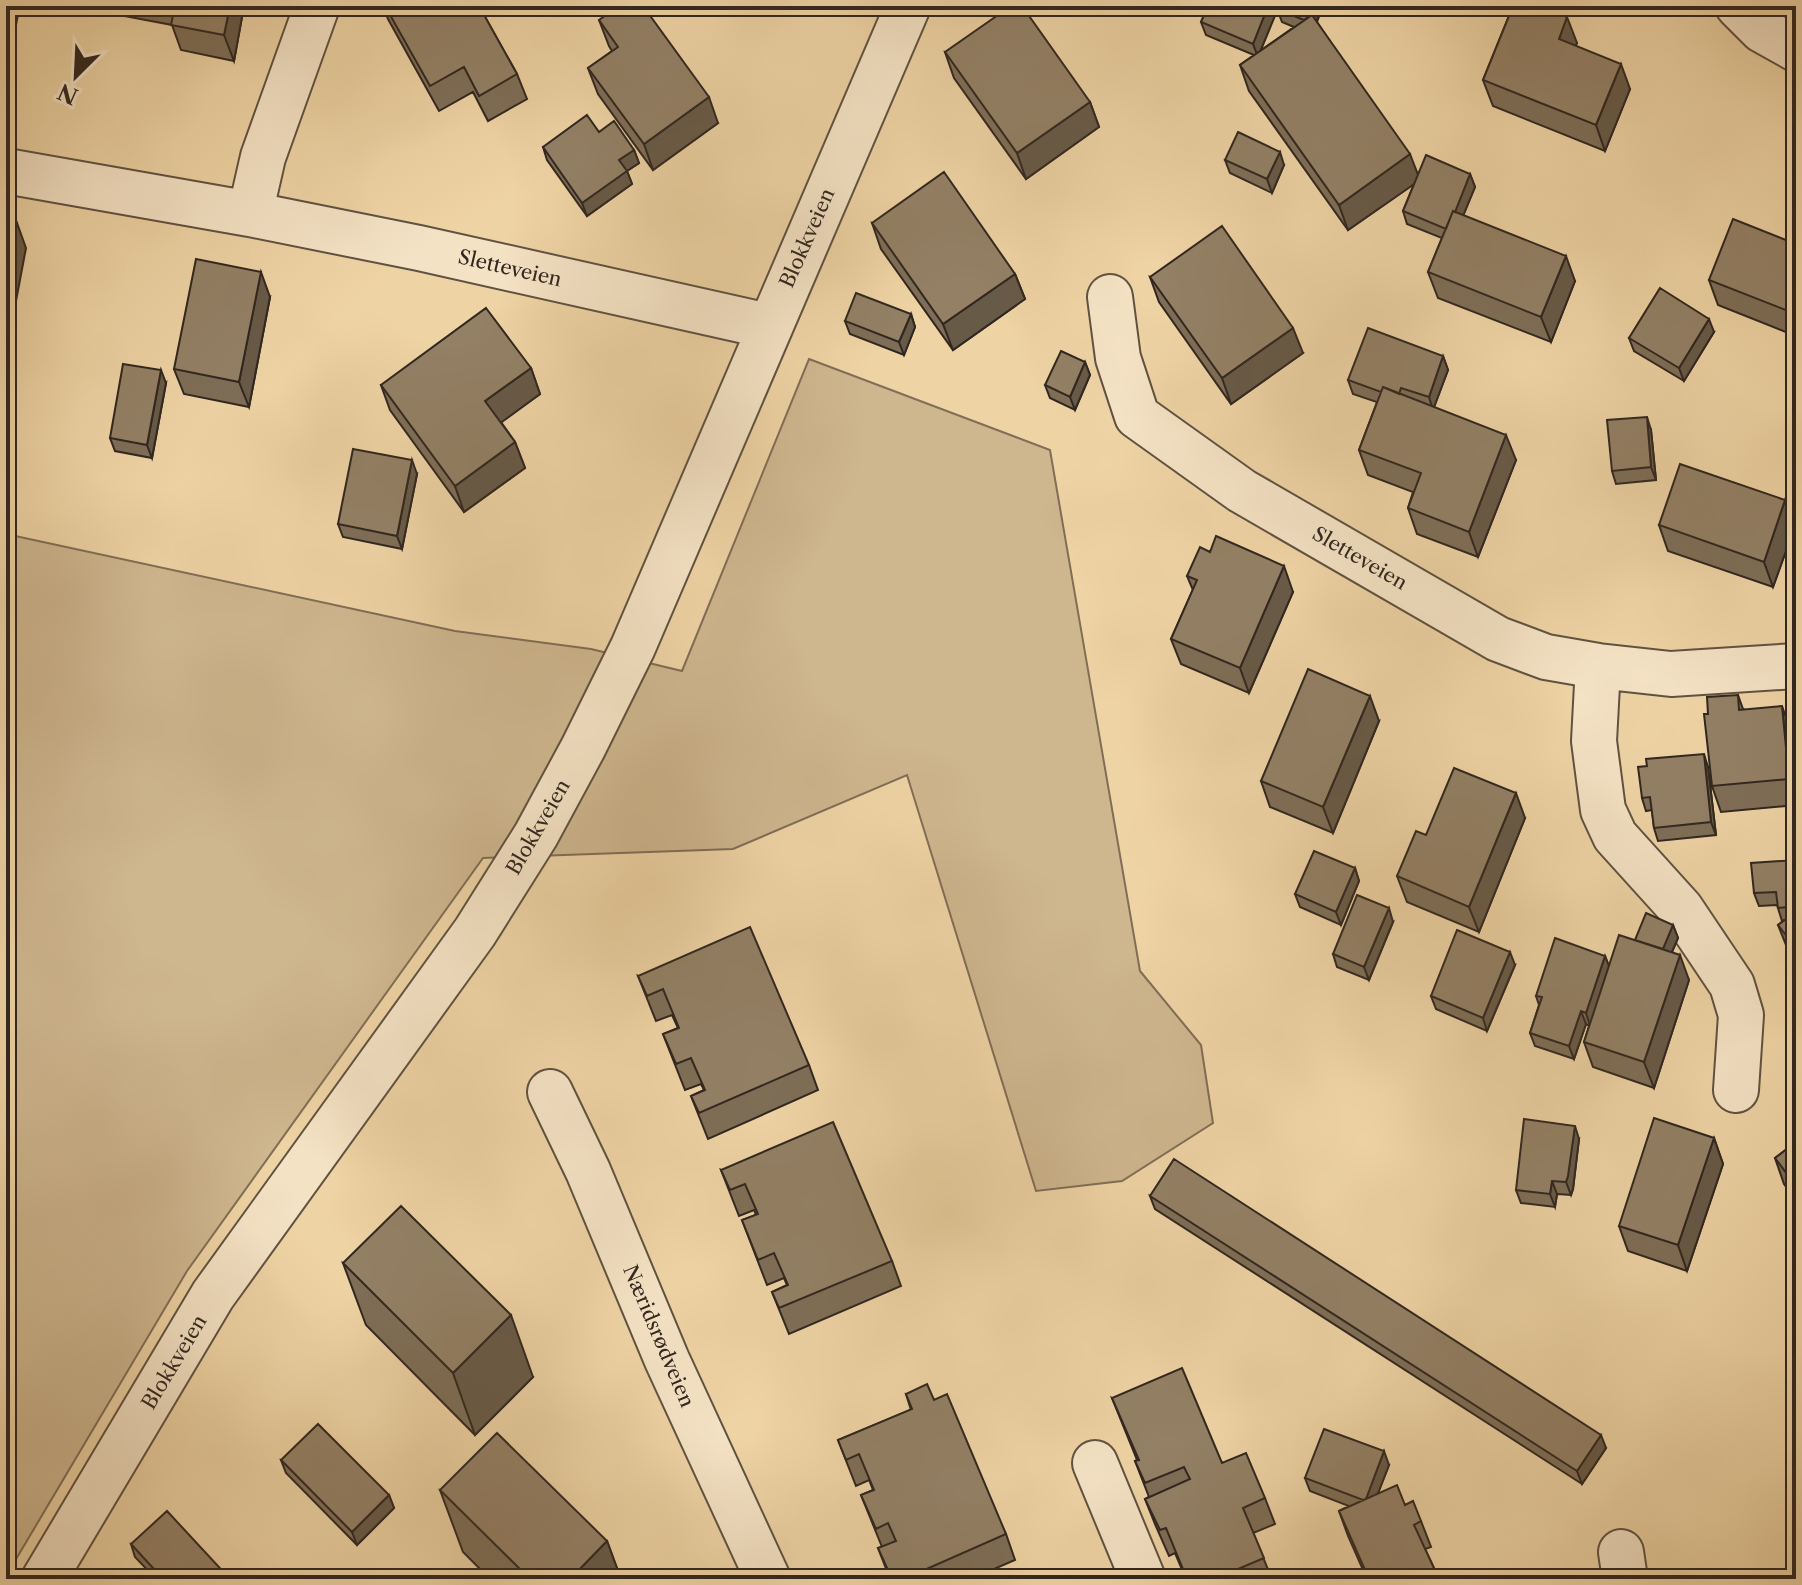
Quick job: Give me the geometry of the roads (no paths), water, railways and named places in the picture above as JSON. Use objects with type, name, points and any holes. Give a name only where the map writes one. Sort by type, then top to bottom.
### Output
[{"type":"street","points":[[250,214],[263,157],[317,6]]},
{"type":"street","name":"Blokkveien","points":[[44,1579],[213,1295],[475,932],[536,835],[633,647],[768,326],[908,6]]},
{"type":"street","points":[[1738,6],[1762,30],[1796,49]]},
{"type":"street","name":"Sletteveien","points":[[6,171],[250,214],[419,248],[768,326]]},
{"type":"street","name":"Sletteveien","points":[[1110,297],[1118,358],[1137,416],[1242,491],[1498,639],[1546,657],[1671,674],[1796,666]]},
{"type":"street","points":[[1598,666],[1594,741],[1603,810],[1615,836],[1681,909],[1732,985],[1741,1015],[1736,1090]]},
{"type":"street","name":"Næridsrødveien","points":[[550,1092],[588,1171],[667,1360],[768,1579]]},
{"type":"street","points":[[1095,1463],[1143,1579]]}]
